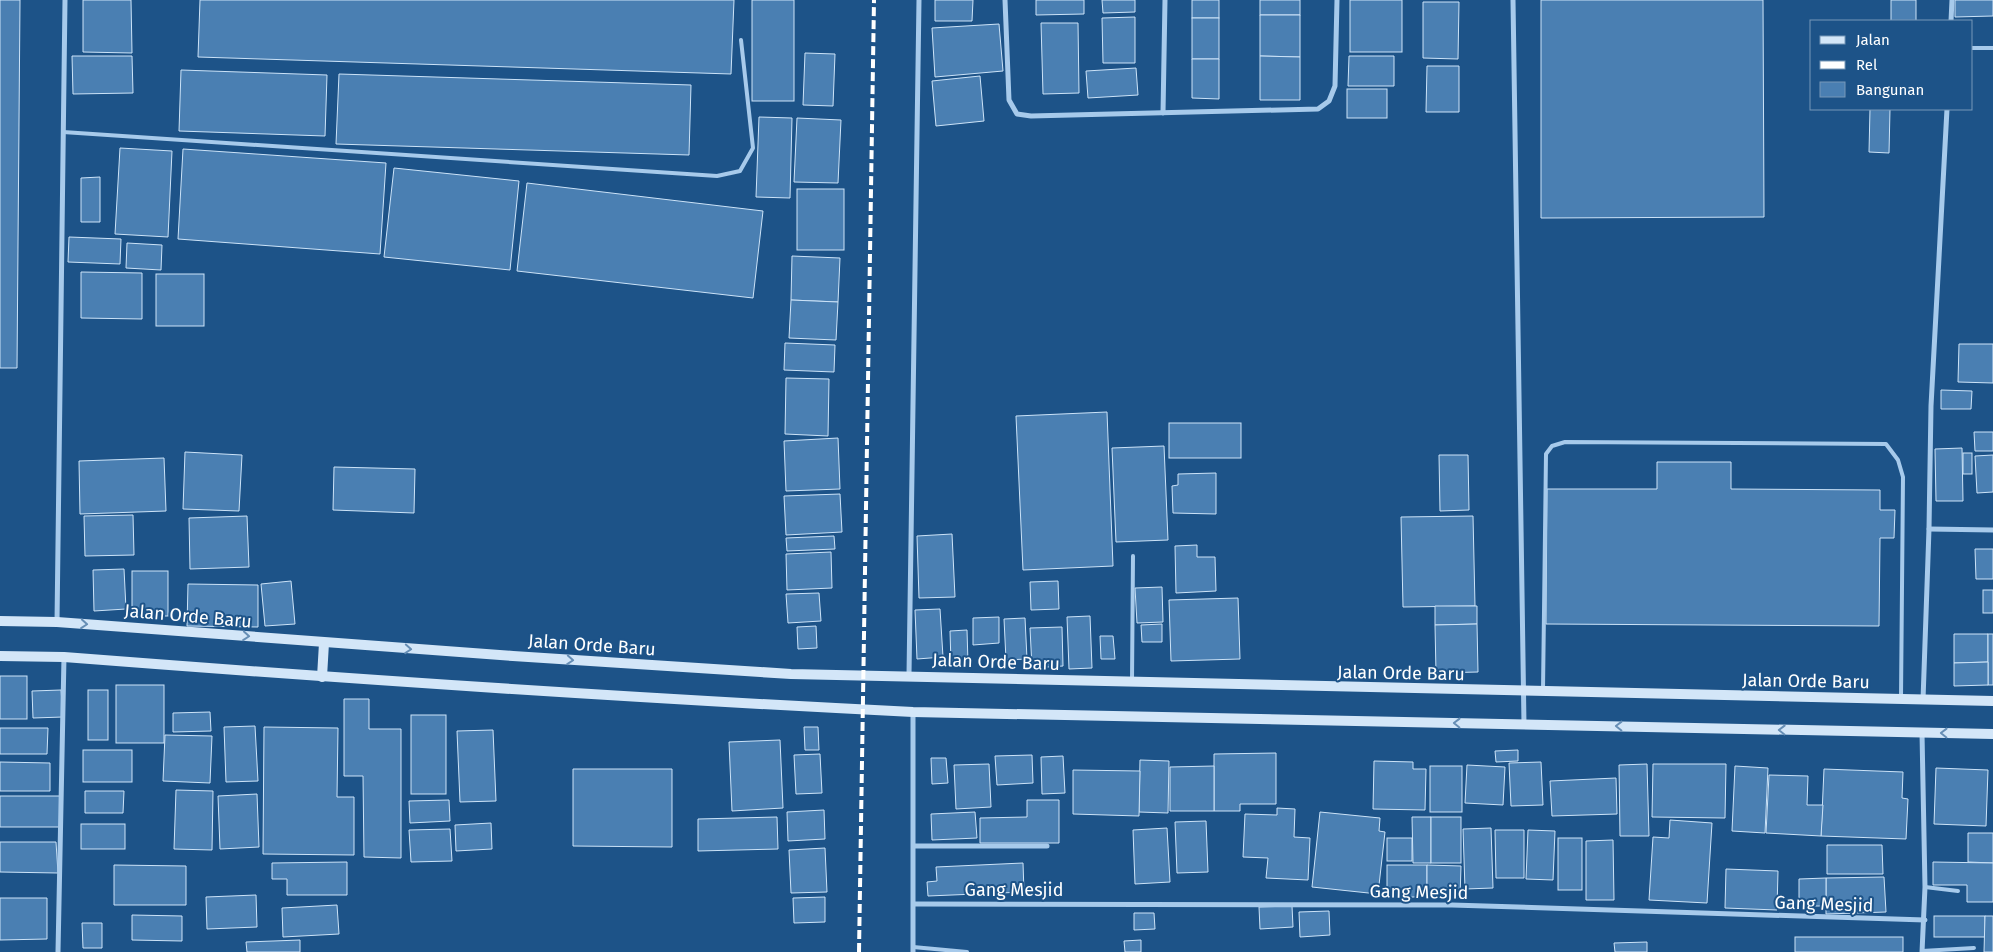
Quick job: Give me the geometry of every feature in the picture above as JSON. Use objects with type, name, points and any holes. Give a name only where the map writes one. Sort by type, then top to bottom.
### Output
[{"type":"main road","name":"Jalan Orde Baru","points":[[0,621],[57,622],[324,643],[791,674],[1524,692],[1993,701]]},
{"type":"main road","points":[[322,677],[324,643]]},
{"type":"main road","points":[[0,656],[64,658],[771,706],[913,712],[1993,734]]},
{"type":"street","points":[[57,622],[65,0]]},
{"type":"street","points":[[908,676],[919,0]]},
{"type":"street","points":[[1005,0],[1010,100],[1017,114],[1031,116],[1318,109],[1329,101],[1335,86],[1337,0]]},
{"type":"street","points":[[1163,112],[1165,0]]},
{"type":"street","points":[[1513,0],[1524,724]]},
{"type":"street","points":[[1951,20],[1952,0]]},
{"type":"street","points":[[1923,700],[1931,406],[1947,110]]},
{"type":"street","points":[[1929,529],[1993,530]]},
{"type":"street","points":[[58,952],[64,658]]},
{"type":"street","points":[[913,712],[914,949]]},
{"type":"street","points":[[1922,733],[1925,887],[1922,951]]},
{"type":"street","points":[[914,846],[1046,846]]},
{"type":"street","name":"Gang Mesjid","points":[[914,904],[1452,906],[1924,920]]},
{"type":"lane","points":[[63,132],[718,176],[740,171],[753,148],[741,40]]},
{"type":"lane","points":[[1973,48],[1993,48]]},
{"type":"lane","points":[[1543,692],[1546,454],[1552,446],[1566,442],[1886,444],[1898,460],[1903,477],[1900,699]]},
{"type":"lane","points":[[1132,683],[1133,556]]},
{"type":"lane","points":[[1925,887],[1958,891]]},
{"type":"lane","points":[[1922,951],[1974,948]]},
{"type":"lane","points":[[914,949],[967,952]]},
{"type":"building","points":[[0,0],[20,0],[17,368],[0,368]]},
{"type":"building","points":[[83,0],[131,0],[132,53],[83,52]]},
{"type":"building","points":[[200,0],[734,0],[731,74],[198,57]]},
{"type":"building","points":[[752,0],[794,0],[794,101],[752,101]]},
{"type":"building","points":[[935,0],[973,0],[972,21],[935,21]]},
{"type":"building","points":[[1036,0],[1084,0],[1084,14],[1036,15]]},
{"type":"building","points":[[1102,0],[1135,0],[1135,12],[1103,13]]},
{"type":"building","points":[[1192,0],[1219,0],[1219,18],[1192,18]]},
{"type":"building","points":[[1260,0],[1300,0],[1300,15],[1260,15]]},
{"type":"building","points":[[1350,0],[1402,0],[1402,52],[1350,52]]},
{"type":"building","points":[[1541,0],[1763,0],[1764,217],[1541,218]]},
{"type":"building","points":[[1891,0],[1916,0],[1916,20],[1891,20]]},
{"type":"building","points":[[1955,0],[1993,0],[1993,16],[1955,17]]},
{"type":"building","points":[[1423,2],[1459,2],[1458,59],[1423,58]]},
{"type":"building","points":[[1260,15],[1300,15],[1300,57],[1260,56]]},
{"type":"building","points":[[1135,17],[1135,63],[1103,63],[1102,18]]},
{"type":"building","points":[[1192,18],[1219,18],[1219,59],[1192,59]]},
{"type":"building","points":[[1041,23],[1078,23],[1079,93],[1043,94]]},
{"type":"building","points":[[999,24],[1003,71],[935,77],[932,28]]},
{"type":"building","points":[[805,53],[835,54],[833,106],[803,105]]},
{"type":"building","points":[[72,56],[132,56],[133,93],[73,94]]},
{"type":"building","points":[[1260,56],[1300,57],[1300,100],[1260,100]]},
{"type":"building","points":[[1349,56],[1394,56],[1394,86],[1348,86]]},
{"type":"building","points":[[1192,59],[1219,59],[1219,99],[1192,98]]},
{"type":"building","points":[[1427,66],[1459,66],[1459,112],[1426,112]]},
{"type":"building","points":[[1136,68],[1138,95],[1088,98],[1086,71]]},
{"type":"building","points":[[181,70],[327,75],[325,136],[179,131]]},
{"type":"building","points":[[339,74],[691,85],[689,155],[336,144]]},
{"type":"building","points":[[980,76],[984,121],[936,126],[932,81]]},
{"type":"building","points":[[1347,89],[1387,89],[1387,118],[1347,118]]},
{"type":"building","points":[[1870,110],[1890,110],[1889,153],[1869,152]]},
{"type":"building","points":[[759,117],[792,118],[790,198],[756,197]]},
{"type":"building","points":[[797,118],[841,120],[838,183],[794,182]]},
{"type":"building","points":[[120,148],[172,151],[168,237],[115,234]]},
{"type":"building","points":[[183,149],[386,163],[380,254],[178,239]]},
{"type":"building","points":[[394,168],[519,181],[510,270],[384,257]]},
{"type":"building","points":[[100,177],[100,222],[81,222],[81,178]]},
{"type":"building","points":[[527,183],[763,211],[753,298],[517,271]]},
{"type":"building","points":[[797,189],[844,189],[844,250],[797,250]]},
{"type":"building","points":[[69,237],[121,239],[120,264],[68,262]]},
{"type":"building","points":[[127,243],[162,245],[161,270],[126,268]]},
{"type":"building","points":[[792,256],[840,258],[838,302],[791,300]]},
{"type":"building","points":[[81,272],[142,273],[142,319],[81,318]]},
{"type":"building","points":[[156,274],[204,274],[204,326],[156,326]]},
{"type":"building","points":[[791,300],[838,302],[836,340],[789,338]]},
{"type":"building","points":[[785,343],[835,345],[834,372],[784,370]]},
{"type":"building","points":[[1959,344],[1993,344],[1993,383],[1958,382]]},
{"type":"building","points":[[786,378],[829,379],[828,436],[785,434]]},
{"type":"building","points":[[1941,390],[1972,391],[1971,409],[1941,409]]},
{"type":"building","points":[[1107,412],[1113,566],[1023,570],[1016,416]]},
{"type":"building","points":[[1169,423],[1241,423],[1241,458],[1169,458]]},
{"type":"building","points":[[1974,432],[1993,432],[1993,451],[1975,451]]},
{"type":"building","points":[[838,438],[840,489],[786,491],[784,441]]},
{"type":"building","points":[[1164,446],[1168,540],[1116,542],[1112,448]]},
{"type":"building","points":[[1962,448],[1963,501],[1936,501],[1935,449]]},
{"type":"building","points":[[185,452],[242,455],[239,511],[183,509]]},
{"type":"building","points":[[1963,453],[1972,453],[1972,474],[1963,474]]},
{"type":"building","points":[[1439,455],[1468,455],[1469,510],[1440,511]]},
{"type":"building","points":[[1993,455],[1993,492],[1977,493],[1975,456]]},
{"type":"building","points":[[164,458],[166,511],[80,514],[79,461]]},
{"type":"building","points":[[1657,462],[1731,462],[1731,489],[1880,490],[1880,510],[1895,510],[1894,538],[1880,538],[1879,626],[1546,624],[1547,489],[1657,489]]},
{"type":"building","points":[[334,467],[415,469],[414,513],[333,510]]},
{"type":"building","points":[[1216,473],[1216,514],[1173,513],[1172,486],[1178,485],[1178,474]]},
{"type":"building","points":[[840,494],[842,532],[786,535],[784,496]]},
{"type":"building","points":[[133,515],[134,555],[85,556],[84,516]]},
{"type":"building","points":[[247,516],[249,567],[190,569],[189,518]]},
{"type":"building","points":[[1473,516],[1475,606],[1403,607],[1401,517]]},
{"type":"building","points":[[952,534],[955,597],[919,598],[917,536]]},
{"type":"building","points":[[834,536],[835,549],[787,551],[786,538]]},
{"type":"building","points":[[1197,545],[1197,557],[1215,557],[1216,591],[1176,593],[1175,546]]},
{"type":"building","points":[[1975,549],[1993,549],[1993,579],[1976,579]]},
{"type":"building","points":[[831,552],[832,588],[787,590],[786,554]]},
{"type":"building","points":[[124,569],[126,609],[94,611],[93,570]]},
{"type":"building","points":[[132,571],[168,571],[168,616],[132,616]]},
{"type":"building","points":[[291,581],[295,624],[265,626],[261,584]]},
{"type":"building","points":[[1058,581],[1059,609],[1031,610],[1030,582]]},
{"type":"building","points":[[188,584],[258,585],[258,627],[187,626]]},
{"type":"building","points":[[1162,587],[1163,622],[1137,623],[1135,588]]},
{"type":"building","points":[[1983,590],[1993,590],[1993,613],[1983,613]]},
{"type":"building","points":[[819,593],[821,621],[788,623],[786,594]]},
{"type":"building","points":[[1238,598],[1240,659],[1171,661],[1169,600]]},
{"type":"building","points":[[1435,606],[1477,606],[1477,624],[1435,625]]},
{"type":"building","points":[[940,609],[943,657],[917,659],[915,610]]},
{"type":"building","points":[[1090,616],[1092,668],[1069,669],[1067,617]]},
{"type":"building","points":[[999,617],[999,643],[973,645],[973,618]]},
{"type":"building","points":[[1025,618],[1027,659],[1006,660],[1004,619]]},
{"type":"building","points":[[1162,624],[1162,642],[1142,642],[1141,625]]},
{"type":"building","points":[[1477,624],[1478,672],[1436,673],[1435,625]]},
{"type":"building","points":[[816,626],[817,648],[798,649],[797,627]]},
{"type":"building","points":[[1062,627],[1063,666],[1032,668],[1030,628]]},
{"type":"building","points":[[967,630],[968,663],[951,664],[950,631]]},
{"type":"building","points":[[1954,634],[1988,634],[1988,662],[1954,663]]},
{"type":"building","points":[[1988,634],[1993,634],[1993,685],[1988,685]]},
{"type":"building","points":[[1100,636],[1113,636],[1115,659],[1101,659]]},
{"type":"building","points":[[1988,662],[1988,685],[1954,686],[1954,663]]},
{"type":"building","points":[[0,676],[27,676],[27,719],[0,719]]},
{"type":"building","points":[[116,685],[164,685],[164,743],[116,743]]},
{"type":"building","points":[[61,690],[63,717],[33,718],[32,691]]},
{"type":"building","points":[[88,690],[108,690],[108,740],[88,740]]},
{"type":"building","points":[[344,699],[369,699],[369,729],[401,729],[401,858],[364,857],[363,776],[344,776]]},
{"type":"building","points":[[210,712],[211,731],[173,732],[173,713]]},
{"type":"building","points":[[411,715],[446,715],[446,794],[411,794]]},
{"type":"building","points":[[255,726],[258,781],[226,782],[224,727]]},
{"type":"building","points":[[264,727],[338,728],[337,797],[354,797],[354,855],[263,854]]},
{"type":"building","points":[[804,727],[818,727],[819,750],[805,750]]},
{"type":"building","points":[[0,728],[48,728],[47,754],[0,754]]},
{"type":"building","points":[[493,730],[496,801],[460,802],[457,731]]},
{"type":"building","points":[[165,735],[212,736],[210,783],[163,781]]},
{"type":"building","points":[[780,740],[783,808],[732,811],[729,742]]},
{"type":"building","points":[[83,750],[132,750],[132,782],[83,782]]},
{"type":"building","points":[[1518,750],[1518,761],[1496,762],[1495,751]]},
{"type":"building","points":[[1276,753],[1276,804],[1240,804],[1240,811],[1214,811],[1214,754]]},
{"type":"building","points":[[820,754],[822,793],[796,794],[794,755]]},
{"type":"building","points":[[1032,755],[1033,783],[997,785],[995,756]]},
{"type":"building","points":[[1063,756],[1065,793],[1042,794],[1041,757]]},
{"type":"building","points":[[931,758],[946,758],[948,783],[932,784]]},
{"type":"building","points":[[1140,760],[1169,761],[1168,813],[1139,812]]},
{"type":"building","points":[[1374,761],[1413,762],[1413,769],[1426,769],[1425,810],[1373,809]]},
{"type":"building","points":[[0,762],[50,763],[50,791],[0,791]]},
{"type":"building","points":[[1541,762],[1543,805],[1511,806],[1509,763]]},
{"type":"building","points":[[989,764],[991,807],[956,809],[954,765]]},
{"type":"building","points":[[1647,764],[1649,836],[1620,836],[1619,765]]},
{"type":"building","points":[[1653,764],[1726,764],[1725,818],[1652,817]]},
{"type":"building","points":[[1467,765],[1505,767],[1503,805],[1465,803]]},
{"type":"building","points":[[1214,766],[1214,811],[1170,811],[1170,767]]},
{"type":"building","points":[[1430,766],[1462,766],[1462,812],[1430,812]]},
{"type":"building","points":[[1735,766],[1768,768],[1765,833],[1732,831]]},
{"type":"building","points":[[1936,768],[1988,770],[1986,826],[1934,824]]},
{"type":"building","points":[[573,769],[672,769],[672,847],[573,846]]},
{"type":"building","points":[[1824,769],[1903,772],[1902,798],[1908,799],[1906,839],[1821,836]]},
{"type":"building","points":[[1073,770],[1140,771],[1139,816],[1073,814]]},
{"type":"building","points":[[1769,775],[1808,776],[1807,805],[1823,805],[1821,836],[1766,833]]},
{"type":"building","points":[[1616,778],[1617,814],[1552,816],[1550,781]]},
{"type":"building","points":[[176,790],[213,791],[212,850],[174,849]]},
{"type":"building","points":[[85,791],[124,791],[123,813],[85,813]]},
{"type":"building","points":[[257,794],[259,847],[220,849],[218,796]]},
{"type":"building","points":[[0,796],[60,796],[60,827],[0,827]]},
{"type":"building","points":[[449,800],[450,821],[410,823],[409,801]]},
{"type":"building","points":[[1027,800],[1059,800],[1059,843],[980,843],[980,818],[1027,817]]},
{"type":"building","points":[[1277,808],[1295,809],[1294,837],[1310,838],[1308,880],[1266,878],[1268,858],[1243,857],[1245,814],[1277,815]]},
{"type":"building","points":[[824,810],[825,839],[788,841],[787,812]]},
{"type":"building","points":[[975,812],[977,838],[932,840],[931,814]]},
{"type":"building","points":[[1320,812],[1380,818],[1379,831],[1385,832],[1378,894],[1312,887]]},
{"type":"building","points":[[777,817],[778,849],[698,851],[698,819]]},
{"type":"building","points":[[1412,817],[1431,817],[1431,863],[1413,863]]},
{"type":"building","points":[[1431,817],[1461,817],[1461,863],[1431,863]]},
{"type":"building","points":[[1670,820],[1712,823],[1707,903],[1649,900],[1653,837],[1669,838]]},
{"type":"building","points":[[1206,821],[1208,872],[1177,873],[1175,822]]},
{"type":"building","points":[[491,823],[492,849],[456,851],[455,825]]},
{"type":"building","points":[[81,824],[125,824],[125,849],[81,849]]},
{"type":"building","points":[[1167,828],[1170,882],[1135,884],[1133,830]]},
{"type":"building","points":[[1491,828],[1493,888],[1465,889],[1463,829]]},
{"type":"building","points":[[450,829],[452,861],[411,862],[409,830]]},
{"type":"building","points":[[1495,830],[1524,830],[1524,878],[1496,878]]},
{"type":"building","points":[[1528,830],[1555,831],[1553,880],[1526,879]]},
{"type":"building","points":[[1968,833],[1993,833],[1993,863],[1968,862]]},
{"type":"building","points":[[1387,838],[1412,838],[1412,861],[1387,861]]},
{"type":"building","points":[[1558,838],[1582,838],[1582,890],[1558,890]]},
{"type":"building","points":[[1613,840],[1614,900],[1586,900],[1586,841]]},
{"type":"building","points":[[0,842],[56,842],[58,873],[0,872]]},
{"type":"building","points":[[1827,845],[1882,845],[1883,874],[1827,874]]},
{"type":"building","points":[[825,848],[827,892],[791,893],[789,850]]},
{"type":"building","points":[[347,862],[347,895],[287,895],[287,879],[272,879],[272,863]]},
{"type":"building","points":[[1933,862],[1993,863],[1993,902],[1967,902],[1967,885],[1933,885]]},
{"type":"building","points":[[1023,863],[1024,892],[928,896],[927,882],[937,881],[936,867]]},
{"type":"building","points":[[114,865],[186,866],[186,905],[114,905]]},
{"type":"building","points":[[1387,865],[1427,865],[1427,897],[1387,897]]},
{"type":"building","points":[[1427,865],[1461,866],[1460,898],[1427,897]]},
{"type":"building","points":[[1726,869],[1778,871],[1777,910],[1725,908]]},
{"type":"building","points":[[1884,877],[1886,912],[1826,914],[1826,878]]},
{"type":"building","points":[[1826,878],[1826,906],[1799,906],[1799,879]]},
{"type":"building","points":[[256,895],[257,927],[207,929],[206,897]]},
{"type":"building","points":[[825,897],[825,922],[794,923],[793,898]]},
{"type":"building","points":[[0,898],[47,898],[47,939],[0,940]]},
{"type":"building","points":[[337,905],[339,934],[283,937],[282,908]]},
{"type":"building","points":[[1292,906],[1293,927],[1260,929],[1259,907]]},
{"type":"building","points":[[1329,911],[1330,935],[1300,937],[1299,912]]},
{"type":"building","points":[[1134,913],[1154,913],[1155,929],[1134,930]]},
{"type":"building","points":[[132,915],[182,916],[182,941],[132,940]]},
{"type":"building","points":[[1934,916],[1985,916],[1985,937],[1934,937]]},
{"type":"building","points":[[1985,916],[1993,916],[1993,952],[1984,952]]},
{"type":"building","points":[[82,923],[102,923],[102,948],[83,948]]},
{"type":"building","points":[[1795,937],[1903,937],[1903,952],[1795,952]]},
{"type":"building","points":[[300,940],[300,952],[247,952],[246,942]]},
{"type":"building","points":[[1141,940],[1141,952],[1125,952],[1124,941]]},
{"type":"building","points":[[1647,942],[1647,952],[1615,952],[1614,943]]},
{"type":"railway","points":[[859,952],[874,0]]}]
